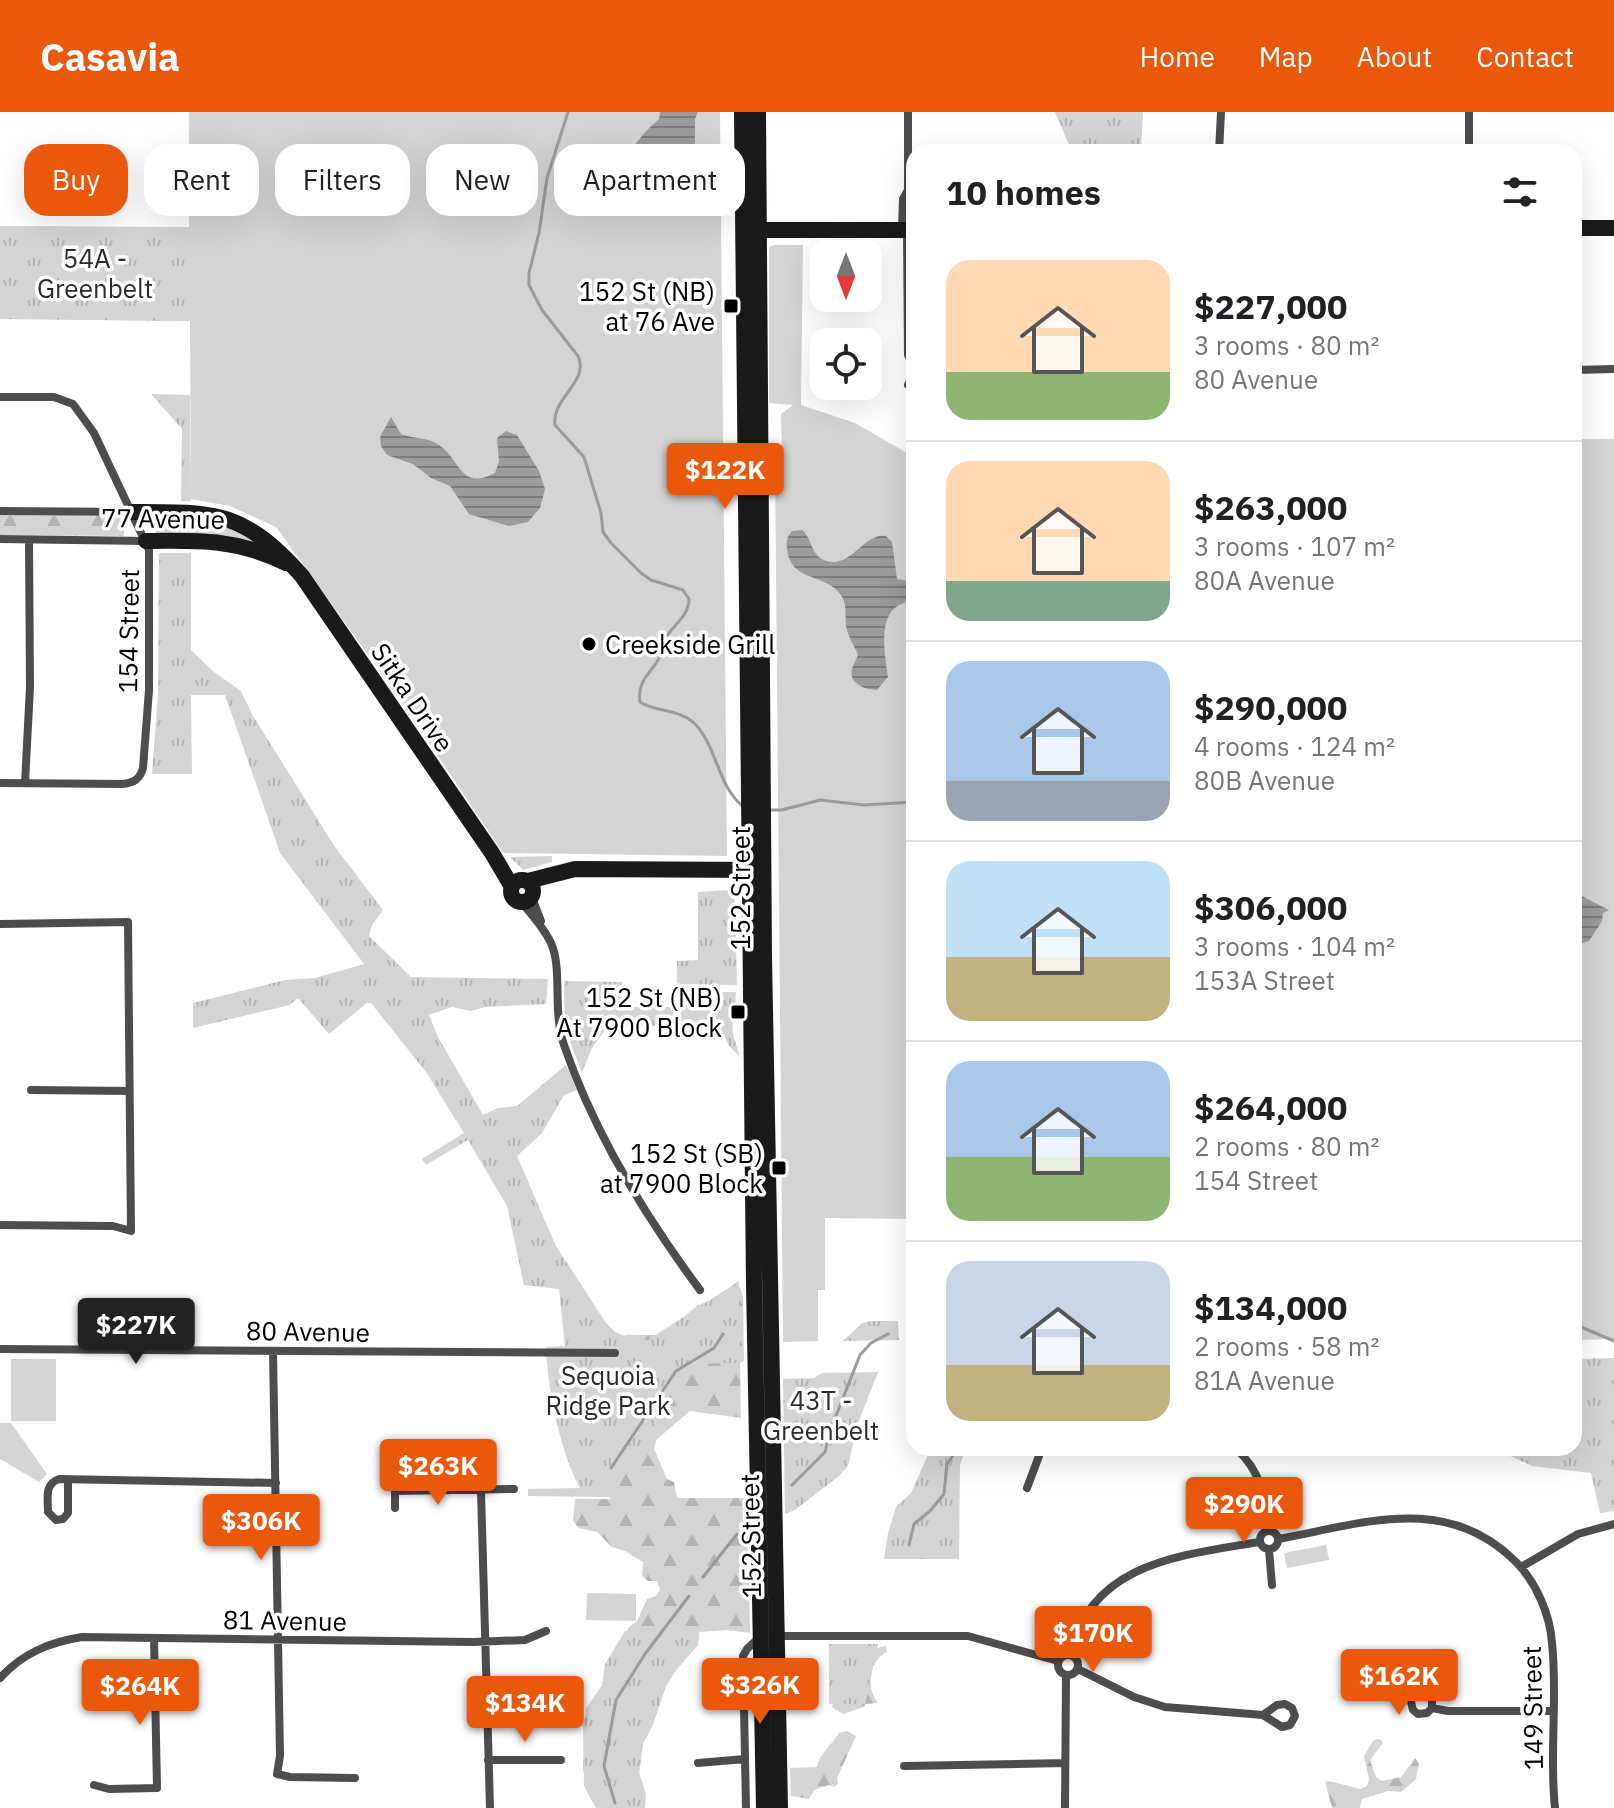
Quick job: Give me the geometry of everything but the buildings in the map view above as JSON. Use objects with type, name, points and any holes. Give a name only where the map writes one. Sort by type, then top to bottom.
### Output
[{"type":"main road","name":"152 Street","points":[[742,112],[750,230],[768,1636],[764,1808]]},
{"type":"main road","name":"152 Street","points":[[750,230],[758,112]]},
{"type":"main road","points":[[1582,228],[1614,228]]},
{"type":"main road","points":[[750,230],[906,230]]},
{"type":"main road","name":"77 Avenue","points":[[132,512],[196,512],[229,519],[265,539],[295,567]]},
{"type":"main road","name":"77 Avenue","points":[[146,541],[226,542],[256,549],[295,567]]},
{"type":"main road","name":"Sitka Drive","points":[[295,567],[492,853],[525,890]]},
{"type":"main road","points":[[525,890],[564,871],[575,869],[756,870]]},
{"type":"main road","name":"152 Street","points":[[768,1636],[780,1808]]},
{"type":"street","points":[[908,112],[908,144]]},
{"type":"street","points":[[1219,144],[1221,112]]},
{"type":"street","points":[[1469,112],[1469,144]]},
{"type":"street","points":[[906,194],[903,199],[906,218]]},
{"type":"street","points":[[1582,370],[1614,369]]},
{"type":"street","name":"154 Street","points":[[0,397],[54,397],[76,407],[97,437],[149,550],[148,700],[143,768],[139,778],[133,782],[25,783]]},
{"type":"street","name":"77 Avenue","points":[[0,511],[132,512]]},
{"type":"street","name":"77 Avenue","points":[[0,539],[146,541]]},
{"type":"street","points":[[0,783],[25,783],[30,687],[29,540]]},
{"type":"street","points":[[525,890],[554,953],[559,1031],[582,1089],[636,1196],[663,1241],[700,1290]]},
{"type":"street","points":[[0,924],[128,922],[131,1231],[113,1226],[0,1225]]},
{"type":"street","points":[[31,1090],[129,1091]]},
{"type":"street","name":"80 Avenue","points":[[0,1349],[615,1353]]},
{"type":"street","points":[[273,1351],[280,1756],[277,1774],[355,1778]]},
{"type":"street","points":[[1027,1488],[1039,1456]]},
{"type":"street","points":[[1243,1456],[1259,1478],[1268,1531]]},
{"type":"street","points":[[68,1480],[68,1513],[63,1519],[56,1520],[48,1512],[48,1489],[56,1480],[68,1480],[276,1483]]},
{"type":"street","points":[[395,1508],[395,1488],[514,1489]]},
{"type":"street","points":[[481,1491],[490,1808]]},
{"type":"street","points":[[1278,1539],[1397,1518],[1430,1518],[1456,1524],[1481,1535],[1521,1567],[1578,1534],[1614,1524]]},
{"type":"street","points":[[1268,1531],[1278,1539],[1276,1546],[1269,1550]]},
{"type":"street","points":[[1259,1542],[1261,1535],[1268,1531]]},
{"type":"street","points":[[1070,1655],[1079,1629],[1109,1589],[1131,1573],[1168,1558],[1259,1542],[1269,1550],[1272,1585]]},
{"type":"street","name":"149 Street","points":[[1521,1567],[1539,1597],[1553,1646],[1555,1808]]},
{"type":"street","name":"81 Avenue","points":[[0,1678],[25,1657],[46,1646],[78,1638],[483,1641],[525,1640],[546,1631]]},
{"type":"street","points":[[746,1808],[743,1656],[747,1649],[768,1636],[964,1636],[1058,1661]]},
{"type":"street","points":[[94,1785],[109,1789],[157,1788],[154,1638]]},
{"type":"street","points":[[1058,1661],[1070,1655],[1077,1660],[1078,1669]]},
{"type":"street","points":[[1420,1657],[1432,1665],[1432,1708],[1420,1714],[1412,1707],[1411,1667],[1414,1660],[1420,1657]]},
{"type":"street","points":[[1058,1661],[1059,1669],[1066,1675],[1072,1675],[1078,1669]]},
{"type":"street","points":[[1078,1669],[1134,1697],[1160,1706],[1263,1715]]},
{"type":"street","points":[[1065,1808],[1066,1675]]},
{"type":"street","points":[[1432,1708],[1448,1711],[1553,1711]]},
{"type":"street","points":[[698,1763],[745,1759]]},
{"type":"street","points":[[488,1760],[561,1760]]},
{"type":"street","points":[[904,1766],[1065,1763]]},
{"type":"green space","points":[[189,112],[720,112],[720,144],[554,144],[554,216],[721,216],[727,856],[503,853],[397,695],[276,527],[230,506],[191,499],[190,321],[21,319],[0,226],[189,227],[189,216],[259,216],[259,144],[189,144]]},
{"type":"green space","points":[[1055,112],[1143,112],[1141,144],[1069,144]]},
{"type":"green space","name":"54A - Greenbelt","points":[[0,226],[189,228],[190,321],[0,319]]},
{"type":"green space","points":[[803,245],[801,405],[855,423],[906,452],[906,1219],[825,1218],[825,1290],[818,1290],[818,1341],[783,1342],[775,463],[782,457],[781,414],[793,405],[769,403],[769,247]]},
{"type":"green space","points":[[151,394],[190,395],[191,501],[181,501],[182,429]]},
{"type":"green space","points":[[1582,439],[1614,439],[1614,1339],[1582,1340]]},
{"type":"green space","points":[[0,515],[125,516],[124,536],[0,535]]},
{"type":"green space","points":[[149,515],[196,516],[268,544],[158,537]]},
{"type":"green space","name":"Sequoia Ridge Park","points":[[159,553],[191,553],[191,650],[214,672],[241,691],[253,716],[335,847],[383,910],[372,925],[369,936],[411,977],[548,979],[546,1004],[485,1007],[471,1011],[452,1007],[429,1015],[438,1037],[483,1115],[498,1108],[517,1106],[566,1065],[577,1090],[564,1095],[542,1133],[517,1156],[556,1246],[606,1323],[615,1332],[635,1340],[648,1340],[739,1281],[740,1363],[688,1364],[610,1497],[528,1496],[528,1489],[580,1488],[561,1439],[547,1363],[546,1347],[565,1346],[559,1289],[524,1285],[507,1206],[468,1140],[426,1165],[422,1159],[464,1133],[426,1072],[371,1003],[329,1034],[298,998],[290,1005],[193,1028],[193,1003],[285,980],[315,978],[364,964],[280,853],[225,695],[191,695],[192,774],[152,774],[158,694]]},
{"type":"green space","points":[[552,856],[552,862],[523,870],[510,857]]},
{"type":"green space","points":[[729,890],[735,896],[737,985],[677,984],[677,961],[698,960],[698,892]]},
{"type":"green space","points":[[564,981],[622,982],[623,1007],[677,1007],[677,992],[736,992],[735,1006],[732,1008],[733,1034],[740,1057],[729,1046],[715,1016],[680,1029],[671,1023],[606,1029],[592,1048],[582,1073],[565,1028]]},
{"type":"green space","points":[[740,1287],[743,1297],[744,1361],[740,1363],[741,1418],[690,1411],[656,1440],[654,1449],[667,1479],[674,1482],[677,1498],[747,1498],[750,1633],[727,1630],[699,1632],[698,1645],[666,1686],[643,1743],[639,1775],[645,1808],[596,1808],[583,1770],[586,1708],[602,1686],[606,1668],[621,1647],[629,1627],[637,1621],[647,1599],[656,1596],[660,1590],[657,1581],[648,1581],[642,1576],[643,1562],[612,1547],[597,1532],[579,1528],[573,1521],[575,1499],[609,1499],[612,1493],[625,1335],[661,1335],[697,1306]]},
{"type":"green space","name":"43T - Greenbelt","points":[[898,1321],[899,1340],[843,1341],[862,1323]]},
{"type":"green space","points":[[1614,1358],[1614,1511],[1600,1513],[1591,1473],[1532,1466],[1510,1456],[1582,1456],[1582,1359]]},
{"type":"green space","points":[[11,1359],[56,1359],[56,1421],[11,1421]]},
{"type":"green space","name":"43T - Greenbelt","points":[[878,1372],[857,1426],[848,1466],[795,1510],[785,1514],[783,1379],[814,1378],[822,1373]]},
{"type":"green space","points":[[0,1423],[11,1423],[47,1474],[39,1482],[0,1459]]},
{"type":"green space","name":"43T - Greenbelt","points":[[927,1456],[963,1456],[960,1465],[959,1559],[884,1559],[896,1507],[911,1493]]},
{"type":"green space","points":[[1326,1545],[1329,1560],[1287,1568],[1284,1553]]},
{"type":"green space","points":[[587,1593],[636,1594],[636,1621],[586,1620]]},
{"type":"green space","points":[[625,1631],[699,1632],[698,1645],[666,1686],[643,1743],[639,1772],[646,1794],[645,1808],[596,1808],[584,1786],[583,1725],[587,1708],[602,1686],[605,1664]]},
{"type":"green space","points":[[829,1644],[878,1644],[865,1704],[829,1704]]},
{"type":"green space","points":[[886,1646],[887,1652],[876,1662],[871,1675],[872,1690],[878,1703],[865,1704],[843,1714],[832,1707],[836,1694],[877,1648]]},
{"type":"green space","points":[[847,1731],[856,1736],[837,1778],[838,1784],[814,1790],[809,1799],[791,1796],[790,1768],[817,1767],[839,1733]]},
{"type":"green space","points":[[1377,1739],[1383,1743],[1370,1760],[1376,1777],[1382,1781],[1401,1777],[1415,1758],[1419,1764],[1416,1779],[1401,1792],[1388,1791],[1362,1799],[1360,1808],[1332,1808],[1325,1782],[1360,1789],[1367,1786],[1369,1779],[1364,1756]]},
{"type":"shaded area","points":[[660,112],[698,112],[695,144],[637,144],[659,119]]},
{"type":"shaded area","points":[[391,417],[401,434],[439,445],[462,471],[475,478],[495,473],[499,461],[497,438],[506,431],[517,435],[539,471],[545,489],[540,508],[528,522],[509,526],[469,514],[450,486],[431,478],[413,464],[387,455],[380,437]]},
{"type":"shaded area","points":[[802,530],[816,554],[833,562],[842,560],[878,537],[886,536],[892,542],[897,579],[906,581],[906,603],[893,610],[888,619],[884,642],[888,677],[877,690],[863,687],[853,679],[852,669],[858,655],[847,630],[841,595],[826,583],[794,567],[787,546],[792,531]]},
{"type":"shaded area","points":[[1582,896],[1609,910],[1603,913],[1602,921],[1589,941],[1582,943]]},
{"type":"waterway","points":[[568,112],[547,178],[529,273],[529,285],[542,310],[578,356],[580,365],[579,374],[555,415],[555,425],[584,457],[601,513],[603,532],[611,543],[641,573],[651,580],[683,590],[689,599],[686,612],[666,637],[658,660],[642,684],[640,702],[693,722],[707,742],[728,788],[744,807]]},
{"type":"waterway","points":[[767,810],[782,810],[820,800],[864,805],[906,802]]},
{"type":"waterway","points":[[1582,1327],[1614,1341]]},
{"type":"waterway","points":[[611,1468],[676,1371],[714,1348],[723,1334]]},
{"type":"waterway","points":[[792,1485],[825,1452],[830,1431],[860,1355],[871,1343],[888,1334]]},
{"type":"waterway","points":[[909,1545],[914,1524],[944,1494],[947,1464],[952,1456]]},
{"type":"waterway","points":[[703,1577],[737,1534]]},
{"type":"waterway","points":[[615,1803],[604,1766],[616,1700],[645,1654],[689,1596]]},
{"type":"place","name":"152 St (NB) at 76 Ave","points":[[731,306]]},
{"type":"place","name":"Creekside Grill","points":[[589,644]]},
{"type":"place","name":"152 St (NB) At 7900 Block","points":[[738,1012]]},
{"type":"place","name":"152 St (SB) at 7900 Block","points":[[779,1168]]}]
